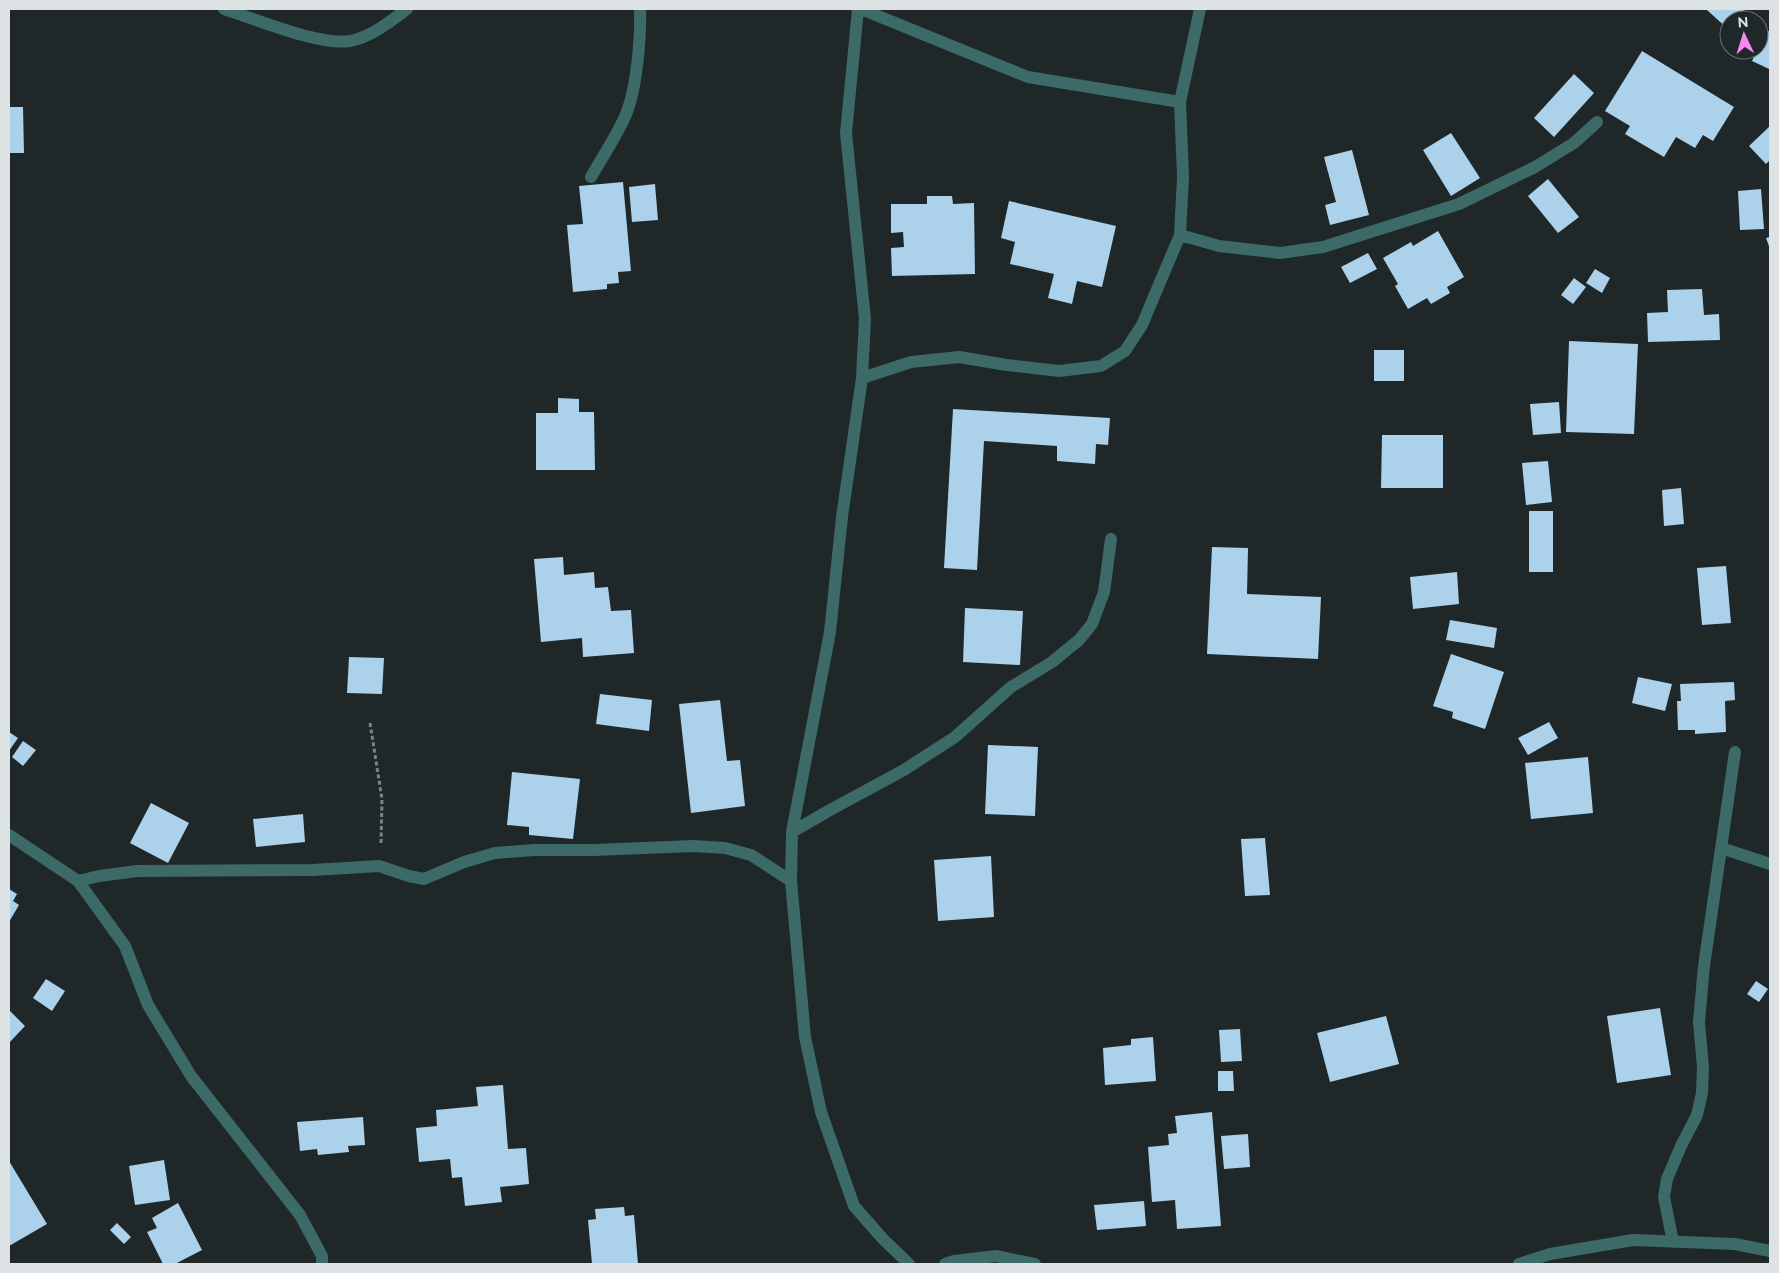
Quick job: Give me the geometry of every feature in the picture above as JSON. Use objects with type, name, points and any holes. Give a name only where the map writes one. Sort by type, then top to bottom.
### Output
[{"type":"street","points":[[224,9],[332,42],[352,41],[370,34],[407,9]]},
{"type":"street","points":[[591,177],[628,109],[635,76],[641,26],[640,9]]},
{"type":"street","points":[[909,1264],[883,1239],[854,1206],[821,1112],[805,1036],[791,881],[792,832],[830,632],[842,517],[862,378],[865,319],[846,132],[859,9],[1028,77],[1180,102]]},
{"type":"street","points":[[862,378],[911,362],[959,356],[1007,365],[1059,371],[1101,366],[1125,351],[1142,325],[1180,235],[1183,177],[1180,102],[1200,9]]},
{"type":"street","points":[[1180,235],[1219,246],[1280,253],[1323,247],[1459,204],[1536,167],[1574,143],[1597,122]]},
{"type":"street","points":[[792,832],[904,770],[955,737],[1012,688],[1052,662],[1079,640],[1092,624],[1104,592],[1111,539]]},
{"type":"street","points":[[1673,1242],[1664,1197],[1667,1179],[1697,1115],[1702,1092],[1703,1068],[1699,1022],[1704,966],[1735,752]]},
{"type":"street","points":[[9,835],[78,881],[125,946],[148,1005],[191,1076],[300,1215],[322,1256],[322,1264]]},
{"type":"street","points":[[78,881],[137,871],[313,870],[379,866],[424,879],[464,862],[496,853],[534,850],[594,850],[693,846],[725,848],[750,855],[791,881]]},
{"type":"street","points":[[1721,848],[1770,864]]},
{"type":"street","points":[[1519,1264],[1550,1254],[1633,1240],[1735,1244],[1770,1251]]},
{"type":"street","points":[[945,1264],[954,1261],[996,1256],[1034,1264]]},
{"type":"path","points":[[370,724],[382,799],[379,866]]},
{"type":"building","points":[[1743,9],[1744,10],[1719,10],[1719,21],[1707,10]]},
{"type":"building","points":[[1770,32],[1769,69],[1752,61],[1769,60]]},
{"type":"building","points":[[1642,51],[1734,107],[1713,141],[1703,135],[1695,148],[1676,137],[1664,157],[1625,134],[1630,126],[1605,111]]},
{"type":"building","points":[[1574,74],[1594,93],[1554,137],[1534,118]]},
{"type":"building","points":[[9,107],[23,107],[24,153],[9,153]]},
{"type":"building","points":[[1770,126],[1770,160],[1766,164],[1749,146]]},
{"type":"building","points":[[1451,133],[1480,178],[1451,196],[1423,150]]},
{"type":"building","points":[[1352,150],[1369,215],[1330,225],[1325,205],[1336,202],[1324,157]]},
{"type":"building","points":[[1548,179],[1579,217],[1558,233],[1528,196]]},
{"type":"building","points":[[623,182],[631,271],[618,272],[619,283],[607,284],[607,289],[573,292],[567,225],[583,224],[579,186]]},
{"type":"building","points":[[655,184],[658,220],[632,222],[629,187]]},
{"type":"building","points":[[1761,189],[1764,229],[1740,230],[1738,191]]},
{"type":"building","points":[[927,196],[952,196],[953,204],[974,203],[975,274],[892,276],[891,248],[904,247],[903,232],[891,233],[891,204],[927,204]]},
{"type":"building","points":[[1009,201],[1116,226],[1102,287],[1077,281],[1072,304],[1048,298],[1054,274],[1010,264],[1015,242],[1001,238]]},
{"type":"building","points":[[1438,231],[1464,277],[1447,287],[1450,293],[1431,304],[1427,298],[1408,309],[1395,286],[1398,284],[1383,258],[1411,242],[1413,246]]},
{"type":"building","points":[[1770,237],[1770,249],[1766,238]]},
{"type":"building","points":[[1368,253],[1377,269],[1350,283],[1341,267]]},
{"type":"building","points":[[1595,269],[1610,278],[1602,293],[1586,283]]},
{"type":"building","points":[[1574,278],[1586,287],[1573,304],[1561,295]]},
{"type":"building","points":[[1702,289],[1704,315],[1719,314],[1720,340],[1648,342],[1647,313],[1668,312],[1667,290]]},
{"type":"building","points":[[1569,341],[1638,344],[1634,434],[1566,432]]},
{"type":"building","points":[[1374,350],[1404,350],[1404,381],[1374,381]]},
{"type":"building","points":[[558,398],[579,399],[579,412],[594,412],[595,470],[536,470],[536,413],[558,413]]},
{"type":"building","points":[[1559,402],[1561,433],[1533,435],[1530,404]]},
{"type":"building","points":[[953,409],[1110,418],[1108,445],[1096,444],[1095,464],[1057,461],[1057,446],[984,441],[977,570],[944,568]]},
{"type":"building","points":[[1382,435],[1443,435],[1443,488],[1381,488]]},
{"type":"building","points":[[1548,461],[1552,502],[1526,505],[1522,463]]},
{"type":"building","points":[[1681,488],[1684,524],[1664,526],[1662,490]]},
{"type":"building","points":[[1529,511],[1553,511],[1553,572],[1529,572]]},
{"type":"building","points":[[1212,547],[1248,548],[1247,594],[1321,597],[1318,659],[1207,654]]},
{"type":"building","points":[[563,557],[564,575],[594,572],[595,588],[608,587],[611,611],[631,610],[634,653],[583,657],[582,638],[541,642],[534,559]]},
{"type":"building","points":[[1726,566],[1731,623],[1702,625],[1697,568]]},
{"type":"building","points":[[1457,572],[1459,604],[1413,609],[1410,577]]},
{"type":"building","points":[[965,608],[1023,611],[1020,665],[963,662]]},
{"type":"building","points":[[1450,620],[1497,628],[1494,648],[1446,640]]},
{"type":"building","points":[[1451,654],[1504,672],[1485,729],[1452,718],[1453,712],[1433,706]]},
{"type":"building","points":[[349,657],[384,658],[382,694],[347,693]]},
{"type":"building","points":[[1638,677],[1672,684],[1665,711],[1632,703]]},
{"type":"building","points":[[1734,682],[1735,700],[1725,701],[1726,732],[1695,734],[1695,730],[1678,730],[1677,701],[1681,701],[1680,684]]},
{"type":"building","points":[[600,694],[652,700],[649,731],[596,724]]},
{"type":"building","points":[[720,700],[727,761],[740,760],[745,806],[691,813],[679,704]]},
{"type":"building","points":[[1549,722],[1558,738],[1528,755],[1518,738]]},
{"type":"building","points":[[9,732],[18,738],[9,751]]},
{"type":"building","points":[[23,741],[36,750],[23,766],[12,757]]},
{"type":"building","points":[[988,745],[1038,747],[1035,816],[985,814]]},
{"type":"building","points":[[1588,757],[1593,813],[1531,819],[1525,763]]},
{"type":"building","points":[[512,772],[580,779],[573,839],[529,835],[529,827],[507,825]]},
{"type":"building","points":[[151,803],[189,823],[168,863],[130,843]]},
{"type":"building","points":[[303,814],[305,842],[256,847],[253,819]]},
{"type":"building","points":[[1265,838],[1270,895],[1245,896],[1241,839]]},
{"type":"building","points":[[991,856],[994,917],[938,921],[934,860]]},
{"type":"building","points":[[9,889],[17,894],[13,901],[19,905],[9,922]]},
{"type":"building","points":[[46,979],[65,991],[52,1011],[33,998]]},
{"type":"building","points":[[1756,981],[1768,989],[1759,1002],[1747,994]]},
{"type":"building","points":[[1660,1008],[1671,1075],[1617,1083],[1607,1016]]},
{"type":"building","points":[[9,1010],[25,1026],[9,1043]]},
{"type":"building","points":[[1386,1016],[1399,1064],[1330,1082],[1317,1033]]},
{"type":"building","points":[[1240,1029],[1242,1061],[1221,1062],[1219,1030]]},
{"type":"building","points":[[1153,1037],[1156,1081],[1105,1085],[1103,1048],[1131,1045],[1131,1039]]},
{"type":"building","points":[[1218,1071],[1233,1071],[1234,1091],[1218,1091]]},
{"type":"building","points":[[503,1085],[508,1149],[526,1148],[529,1184],[500,1187],[502,1202],[465,1206],[462,1177],[452,1178],[450,1159],[419,1162],[416,1128],[437,1126],[436,1110],[478,1106],[476,1087]]},
{"type":"building","points":[[1212,1112],[1221,1226],[1177,1229],[1175,1200],[1152,1202],[1148,1147],[1169,1145],[1168,1134],[1177,1133],[1175,1116]]},
{"type":"building","points":[[363,1117],[365,1145],[348,1146],[349,1152],[318,1155],[317,1149],[300,1151],[297,1122]]},
{"type":"building","points":[[1248,1134],[1250,1167],[1224,1169],[1221,1136]]},
{"type":"building","points":[[164,1160],[170,1200],[135,1205],[129,1166]]},
{"type":"building","points":[[9,1161],[47,1224],[9,1246]]},
{"type":"building","points":[[1144,1201],[1146,1226],[1097,1230],[1094,1205]]},
{"type":"building","points":[[178,1203],[202,1250],[175,1264],[163,1264],[147,1232],[157,1228],[152,1218]]},
{"type":"building","points":[[624,1207],[625,1216],[634,1215],[638,1264],[592,1264],[588,1220],[596,1219],[595,1209]]},
{"type":"building","points":[[117,1223],[131,1237],[124,1244],[110,1230]]}]
